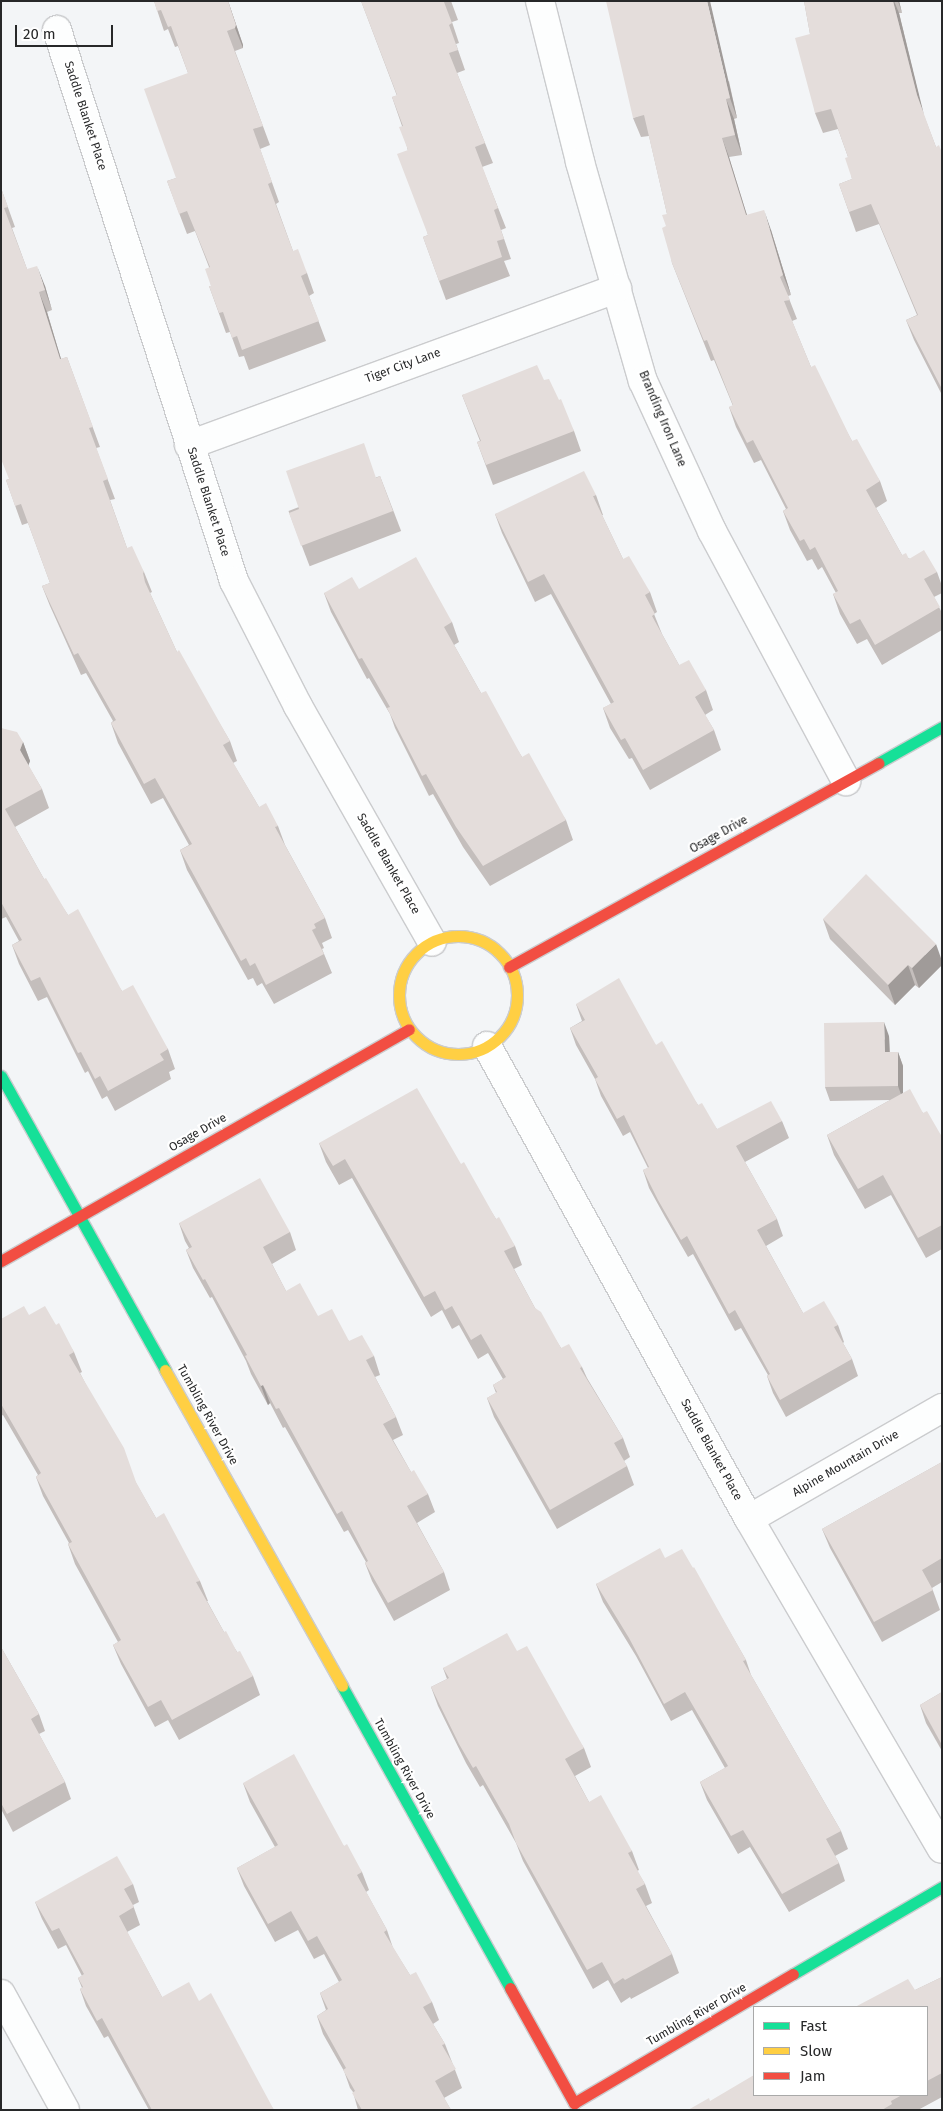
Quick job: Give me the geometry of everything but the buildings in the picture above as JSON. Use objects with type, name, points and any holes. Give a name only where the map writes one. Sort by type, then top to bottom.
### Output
[{"type":"street","name":"Branding Iron Lane","points":[[540,1],[580,162],[643,381],[712,531],[846,780]]},
{"type":"street","name":"Saddle Blanket Place","points":[[56,30],[234,581],[298,706],[432,942]]},
{"type":"street","name":"Tiger City Lane","points":[[189,445],[617,288]]},
{"type":"street","name":"Osage Drive","points":[[509,967],[942,728]]},
{"type":"street","points":[[446,937],[476,939],[495,950],[509,967],[516,989],[514,1011],[509,1025],[499,1037],[487,1046],[471,1053],[453,1054],[436,1051],[421,1042],[409,1029],[401,1014],[398,997],[400,980],[407,965],[418,952],[432,942],[446,937]]},
{"type":"street","name":"Osage Drive","points":[[1,1261],[409,1029]]},
{"type":"street","name":"Saddle Blanket Place","points":[[487,1046],[749,1519],[942,1849]]},
{"type":"street","name":"Tumbling River Drive","points":[[1,1076],[574,2103],[942,1887]]},
{"type":"street","name":"Alpine Mountain Drive","points":[[749,1519],[942,1408]]},
{"type":"street","points":[[1,1994],[65,2110]]},
{"type":"traffic: fast","points":[[878,763],[942,727]]},
{"type":"traffic: fast","points":[[1,1076],[165,1370]]},
{"type":"traffic: fast","points":[[342,1686],[510,1988]]},
{"type":"traffic: fast","points":[[793,1974],[942,1887]]},
{"type":"traffic: slow","points":[[458,936],[480,941],[500,953],[512,973],[517,995],[512,1017],[500,1037],[480,1049],[458,1054],[436,1049],[416,1037],[404,1017],[399,995],[404,973],[416,953],[436,941],[458,936]]},
{"type":"traffic: slow","points":[[165,1370],[342,1686]]},
{"type":"traffic: jam","points":[[509,967],[878,763]]},
{"type":"traffic: jam","points":[[1,1261],[409,1029]]},
{"type":"traffic: jam","points":[[510,1988],[574,2103],[793,1974]]}]
